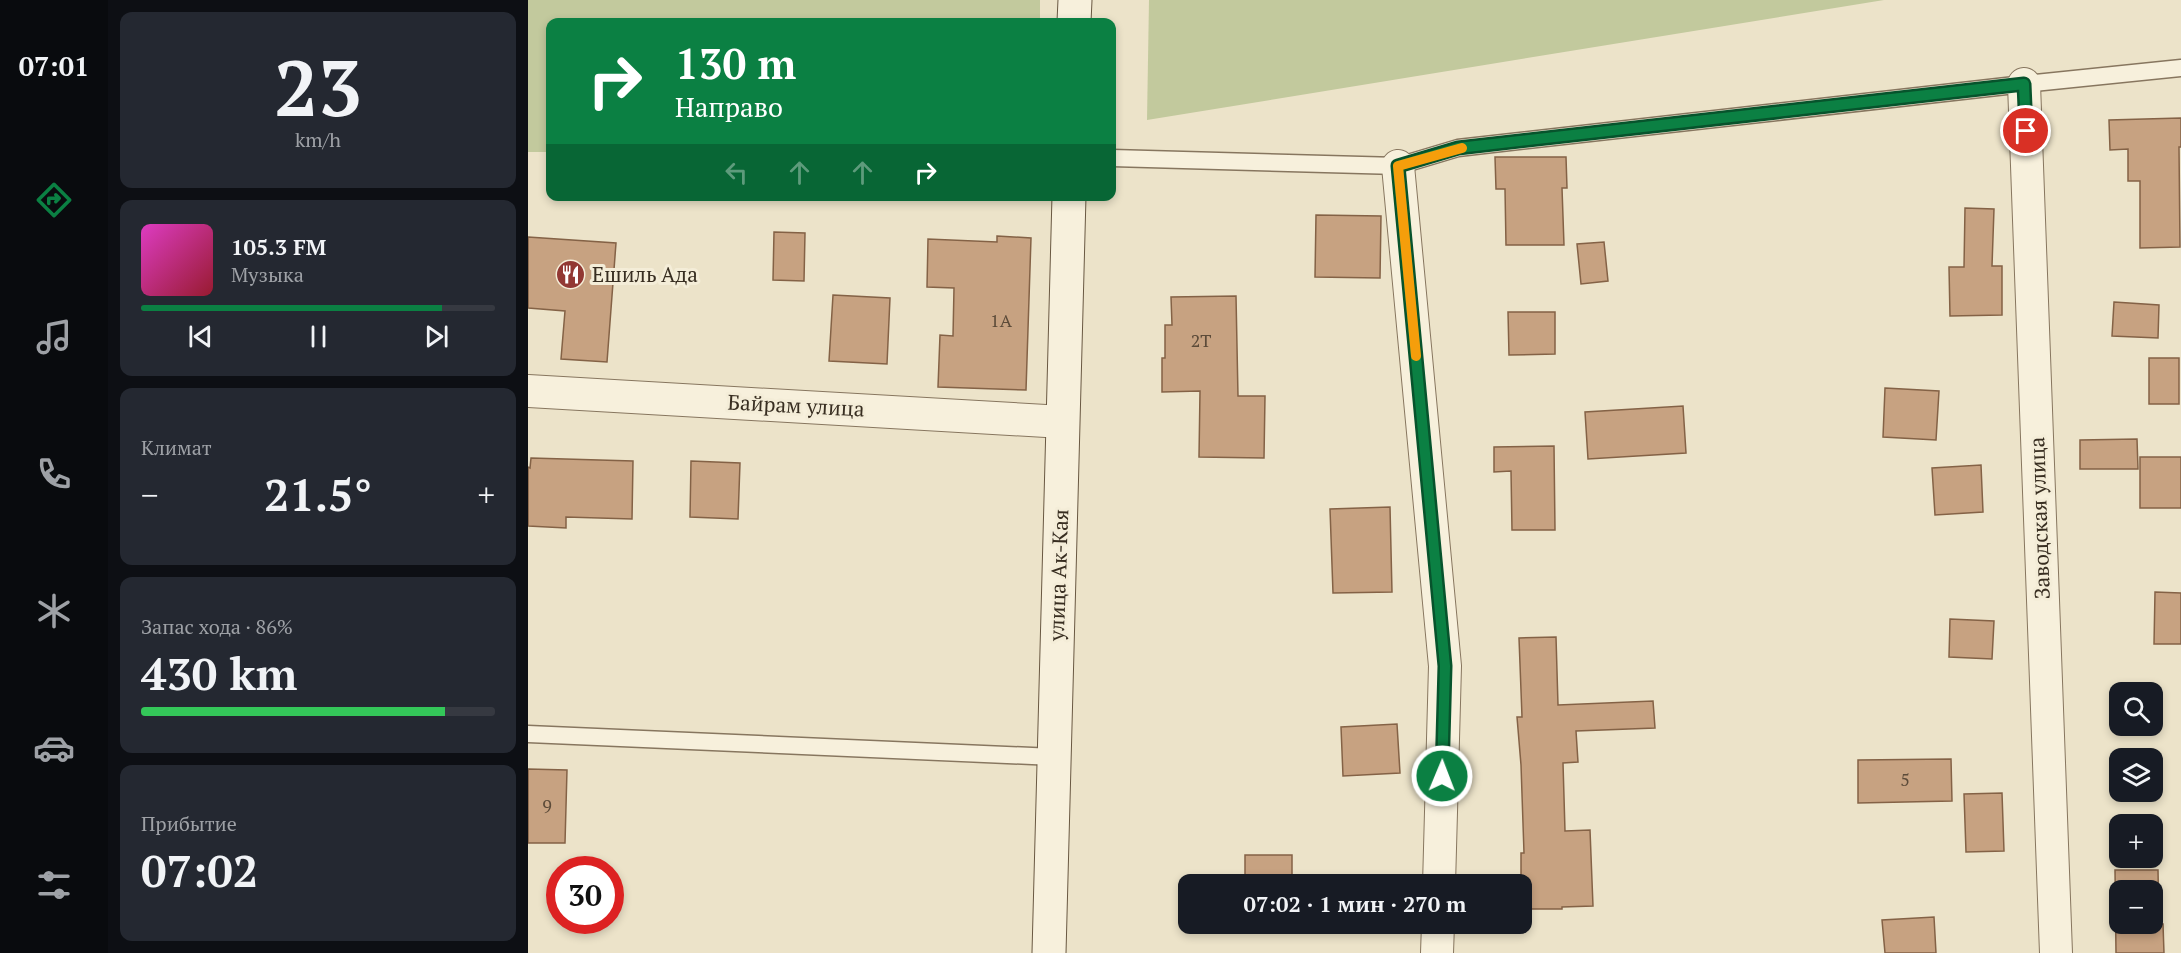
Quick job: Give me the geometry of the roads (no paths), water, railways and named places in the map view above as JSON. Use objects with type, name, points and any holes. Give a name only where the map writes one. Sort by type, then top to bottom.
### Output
[{"type":"main road","points":[[1074,18],[1075,0]]},
{"type":"main road","name":"улица Ак-Кая","points":[[1049,953],[1069,201]]},
{"type":"street","name":"Заводская улица","points":[[2024,84],[2056,953]]},
{"type":"street","points":[[1398,166],[1445,666],[1439,874]]},
{"type":"street","name":"Байрам улица","points":[[528,391],[1063,422]]},
{"type":"street","points":[[1437,953],[1438,934]]},
{"type":"lane","points":[[1116,158],[1398,166],[1458,148],[2181,68]]},
{"type":"lane","points":[[528,734],[1054,757]]},
{"type":"place","name":"Ешиль Ада","points":[[571,275]]}]
